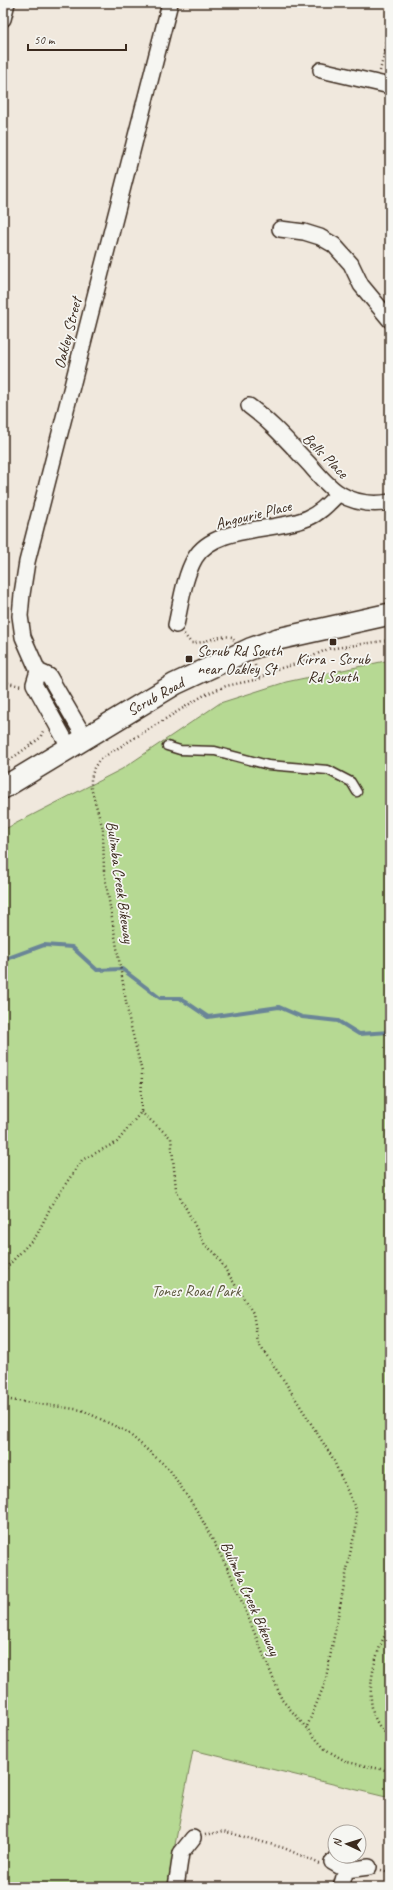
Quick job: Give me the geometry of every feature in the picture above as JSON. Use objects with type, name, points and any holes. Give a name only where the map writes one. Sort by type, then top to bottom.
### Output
[{"type":"street","points":[[3,19],[7,3]]},
{"type":"street","name":"Oakley Street","points":[[77,742],[36,678],[23,637],[20,616],[22,594],[27,562],[170,3]]},
{"type":"street","points":[[321,70],[384,85]]},
{"type":"street","points":[[280,229],[304,232],[320,237],[334,245],[351,264],[362,285],[390,320]]},
{"type":"street","name":"Bells Place","points":[[249,406],[267,420],[322,478],[339,493],[356,501],[376,504],[390,502]]},
{"type":"street","name":"Angourie Place","points":[[176,625],[188,572],[196,556],[208,544],[224,536],[289,524],[308,518],[323,509],[339,493]]},
{"type":"street","name":"Scrub Road","points":[[3,788],[175,684],[250,649],[278,639],[390,614]]},
{"type":"street","points":[[176,1887],[181,1853],[193,1838]]},
{"type":"street","points":[[336,1864],[346,1870],[369,1867]]},
{"type":"street","points":[[340,1887],[346,1870]]},
{"type":"lane","points":[[167,746],[180,750],[215,751],[268,766],[328,770],[351,782],[357,792]]},
{"type":"path","points":[[384,85],[390,28]]},
{"type":"path","points":[[176,625],[191,643],[199,643],[224,635],[232,637],[235,642]]},
{"type":"path","name":"Bulimba Creek Bikeway","points":[[142,1112],[142,1072],[126,1002],[104,871],[103,829],[91,784],[94,768],[99,760],[206,694],[226,686],[259,679],[274,670],[296,664],[328,650],[390,640]]},
{"type":"path","points":[[3,676],[8,683],[27,688],[36,678]]},
{"type":"path","points":[[3,1271],[37,1235],[52,1204],[82,1160],[117,1142],[142,1112],[171,1138],[176,1189],[205,1245],[215,1253],[253,1313],[258,1343],[285,1382],[332,1457],[356,1510],[356,1529],[325,1683],[306,1729]]},
{"type":"path","name":"Bulimba Creek Bikeway","points":[[3,1398],[82,1410],[126,1432],[169,1469],[199,1514],[230,1573],[282,1700],[325,1750],[347,1762],[390,1771]]},
{"type":"path","points":[[390,1626],[383,1639],[380,1649],[371,1692],[372,1710],[376,1722],[383,1732],[390,1736]]},
{"type":"path","points":[[193,1838],[223,1831],[284,1848],[322,1865],[327,1864]]},
{"type":"green space","name":"Tones Road Park","points":[[390,660],[390,1798],[193,1750],[167,1887],[3,1887],[3,830],[122,769],[220,703],[286,682]]},
{"type":"waterway","points":[[3,960],[44,945],[72,947],[97,970],[122,969],[160,998],[180,998],[208,1017],[279,1007],[302,1017],[338,1021],[359,1034],[390,1032]]},
{"type":"place","name":"Kirra - Scrub Rd South","points":[[333,642]]},
{"type":"place","name":"Scrub Rd South near Oakley St","points":[[189,659]]}]
